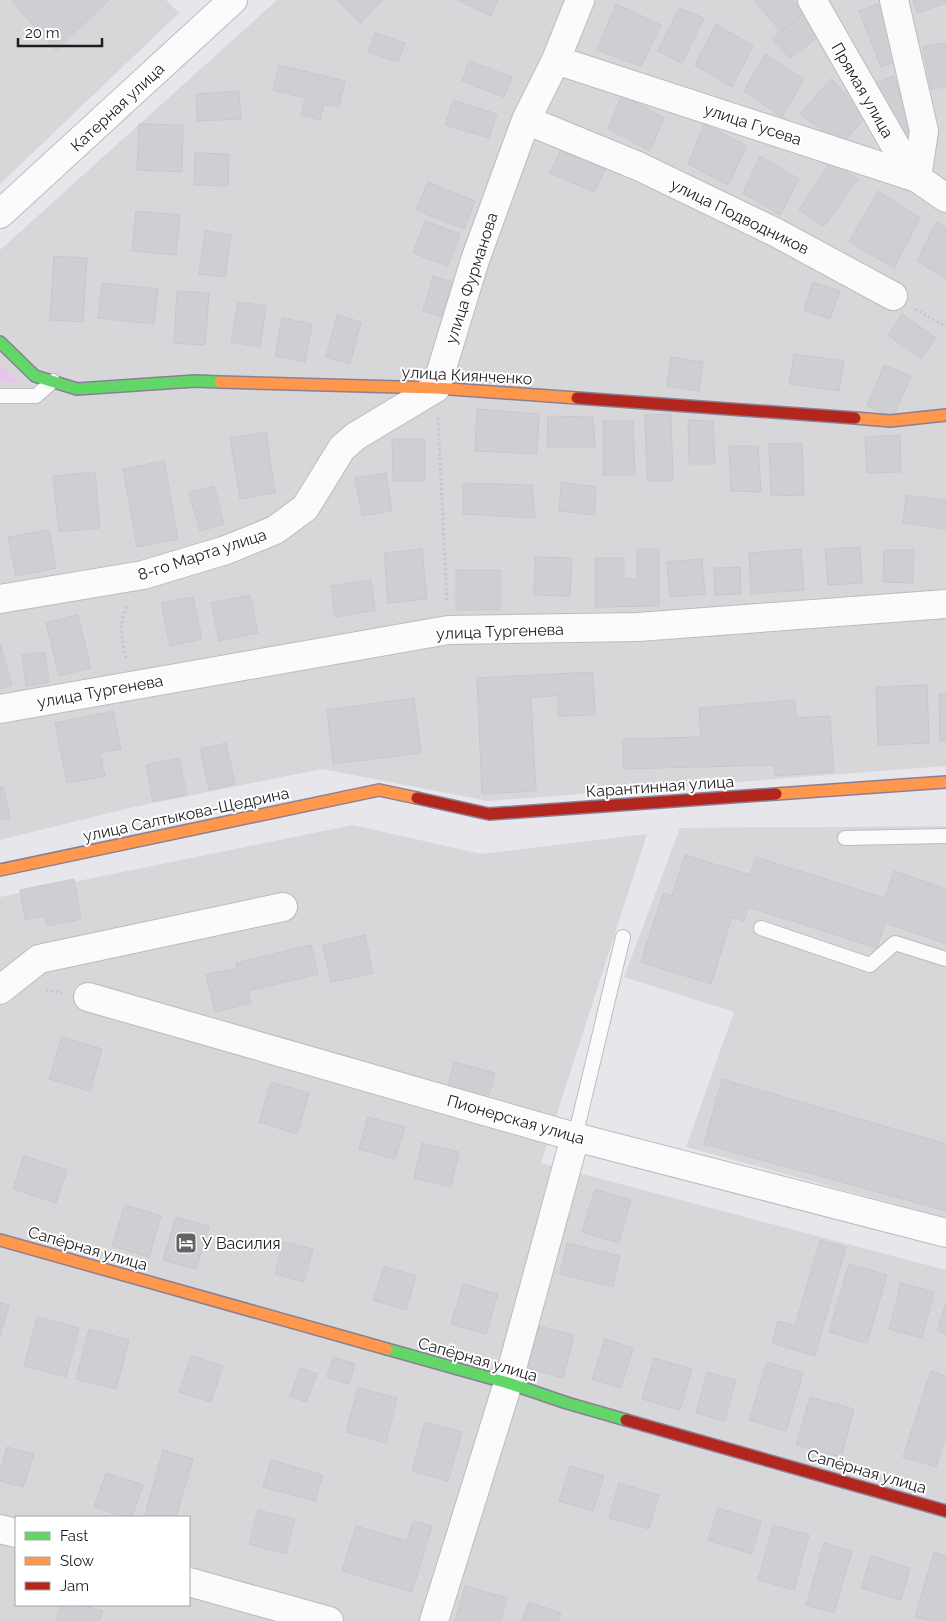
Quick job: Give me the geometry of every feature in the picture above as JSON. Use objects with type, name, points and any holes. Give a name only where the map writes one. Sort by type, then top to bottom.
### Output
[{"type":"street","name":"Катерная улица","points":[[0,214],[233,0]]},
{"type":"street","name":"улица Фурманова","points":[[436,388],[475,260],[526,120],[556,60],[580,0]]},
{"type":"street","name":"Прямая улица","points":[[812,0],[896,147],[917,178]]},
{"type":"street","points":[[894,0],[924,132],[917,178]]},
{"type":"street","name":"улица Гусева","points":[[556,60],[917,178],[946,198]]},
{"type":"street","name":"улица Подводников","points":[[526,120],[638,166],[767,228],[893,296]]},
{"type":"street","name":"улица Киянченко","points":[[0,342],[35,376],[77,389],[195,381],[436,388],[890,421],[946,415]]},
{"type":"street","name":"8-го Марта улица","points":[[0,599],[143,575],[226,550],[275,530],[305,508],[342,448],[356,436],[436,388]]},
{"type":"street","name":"улица Тургенева","points":[[0,709],[448,630],[638,627],[946,604]]},
{"type":"street","name":"Карантинная улица","points":[[378,790],[489,814],[946,782]]},
{"type":"street","name":"улица Салтыкова-Щедрина","points":[[0,870],[378,790]]},
{"type":"street","points":[[0,990],[39,959],[283,907]]},
{"type":"street","name":"Пионерская улица","points":[[88,997],[575,1136],[946,1233]]},
{"type":"street","points":[[434,1621],[508,1383],[575,1136]]},
{"type":"street","name":"Сапёрная улица","points":[[0,1240],[508,1383],[567,1403],[946,1511]]},
{"type":"street","points":[[0,1529],[15,1534]]},
{"type":"street","points":[[190,1582],[329,1621]]},
{"type":"lane","points":[[0,396],[36,396],[53,381]]},
{"type":"lane","points":[[845,838],[946,836]]},
{"type":"lane","points":[[761,928],[870,965],[895,943],[946,959]]},
{"type":"lane","points":[[575,1136],[623,937]]},
{"type":"path","points":[[893,296],[946,327]]},
{"type":"path","points":[[436,388],[448,630]]},
{"type":"path","points":[[133,685],[122,641],[122,615],[143,575]]},
{"type":"shaded area","points":[[0,0],[166,0],[179,13],[0,184]]},
{"type":"shaded area","points":[[277,0],[946,0],[946,766],[488,801],[322,769],[129,808],[0,840],[0,250]]},
{"type":"shaded area","points":[[0,364],[20,383],[0,382]]},
{"type":"shaded area","points":[[353,825],[481,854],[647,834],[541,1163],[946,1270],[946,1621],[0,1621],[0,897]]},
{"type":"shaded area","points":[[946,826],[946,1218],[686,1147],[734,1012],[624,977],[680,828]]},
{"type":"building","points":[[14,0],[109,0],[56,50],[12,2]]},
{"type":"building","points":[[337,0],[383,0],[361,23]]},
{"type":"building","points":[[457,0],[498,0],[491,16]]},
{"type":"building","points":[[754,0],[793,0],[803,13],[781,32]]},
{"type":"building","points":[[913,0],[946,0],[946,3],[917,13]]},
{"type":"building","points":[[616,4],[661,25],[641,66],[597,50]]},
{"type":"building","points":[[878,4],[900,60],[881,67],[859,11]]},
{"type":"building","points":[[679,8],[704,18],[682,63],[658,51]]},
{"type":"building","points":[[803,13],[821,35],[790,58],[772,39]]},
{"type":"building","points":[[716,24],[753,46],[732,87],[695,65]]},
{"type":"building","points":[[375,33],[405,43],[398,62],[368,52]]},
{"type":"building","points":[[946,43],[946,87],[931,89],[923,47]]},
{"type":"building","points":[[765,54],[804,79],[782,117],[744,91]]},
{"type":"building","points":[[469,61],[512,77],[504,97],[462,81]]},
{"type":"building","points":[[279,65],[345,81],[339,107],[324,104],[320,120],[301,115],[305,98],[273,90]]},
{"type":"building","points":[[894,76],[915,139],[896,145],[875,83]]},
{"type":"building","points":[[831,79],[867,116],[841,144],[800,114]]},
{"type":"building","points":[[239,91],[241,119],[197,121],[196,94]]},
{"type":"building","points":[[622,95],[664,118],[650,151],[608,129]]},
{"type":"building","points":[[453,100],[497,114],[489,138],[445,125]]},
{"type":"building","points":[[139,124],[183,125],[182,172],[137,170]]},
{"type":"building","points":[[704,124],[747,146],[728,185],[688,164]]},
{"type":"building","points":[[561,149],[605,169],[594,192],[550,173]]},
{"type":"building","points":[[195,153],[229,154],[228,186],[194,185]]},
{"type":"building","points":[[760,156],[799,179],[780,215],[743,193]]},
{"type":"building","points":[[830,162],[858,179],[824,226],[799,210]]},
{"type":"building","points":[[428,182],[475,201],[464,229],[416,210]]},
{"type":"building","points":[[878,191],[920,218],[894,268],[849,242]]},
{"type":"building","points":[[136,211],[180,215],[176,255],[132,251]]},
{"type":"building","points":[[425,221],[460,234],[448,266],[413,253]]},
{"type":"building","points":[[936,222],[946,228],[946,279],[917,261]]},
{"type":"building","points":[[205,231],[231,235],[225,277],[199,274]]},
{"type":"building","points":[[54,256],[87,258],[83,322],[50,320]]},
{"type":"building","points":[[433,276],[452,282],[441,317],[423,311]]},
{"type":"building","points":[[813,282],[840,291],[830,319],[804,310]]},
{"type":"building","points":[[102,283],[158,289],[154,324],[98,318]]},
{"type":"building","points":[[177,291],[209,293],[205,345],[174,343]]},
{"type":"building","points":[[238,302],[266,306],[260,347],[231,342]]},
{"type":"building","points":[[902,314],[936,338],[921,359],[888,335]]},
{"type":"building","points":[[337,315],[361,322],[350,364],[326,357]]},
{"type":"building","points":[[282,318],[312,324],[305,362],[275,356]]},
{"type":"building","points":[[794,354],[844,361],[839,391],[789,384]]},
{"type":"building","points":[[671,357],[703,362],[699,391],[667,386]]},
{"type":"building","points":[[884,365],[911,376],[893,417],[867,406]]},
{"type":"building","points":[[477,409],[539,414],[537,454],[475,451]]},
{"type":"building","points":[[671,414],[673,481],[647,481],[645,415]]},
{"type":"building","points":[[548,416],[593,417],[595,447],[547,447]]},
{"type":"building","points":[[688,420],[713,421],[715,464],[689,464]]},
{"type":"building","points":[[603,421],[633,421],[635,475],[603,475]]},
{"type":"building","points":[[266,432],[275,493],[240,499],[230,438]]},
{"type":"building","points":[[900,435],[901,472],[867,473],[865,437]]},
{"type":"building","points":[[392,439],[425,439],[425,481],[393,481]]},
{"type":"building","points":[[802,443],[804,495],[771,496],[769,444]]},
{"type":"building","points":[[729,446],[758,446],[761,492],[731,491]]},
{"type":"building","points":[[164,461],[178,539],[137,547],[123,469]]},
{"type":"building","points":[[95,472],[100,528],[59,532],[53,476]]},
{"type":"building","points":[[386,473],[392,511],[362,516],[355,478]]},
{"type":"building","points":[[561,482],[596,487],[595,515],[559,511]]},
{"type":"building","points":[[463,483],[532,485],[535,518],[463,514]]},
{"type":"building","points":[[214,486],[224,524],[200,531],[189,493]]},
{"type":"building","points":[[906,495],[946,500],[946,529],[903,523]]},
{"type":"building","points":[[49,530],[56,568],[16,576],[8,537]]},
{"type":"building","points":[[860,547],[862,583],[828,585],[825,549]]},
{"type":"building","points":[[422,549],[427,599],[388,603],[384,553]]},
{"type":"building","points":[[637,549],[659,549],[659,606],[595,607],[595,558],[624,558],[624,579],[637,579]]},
{"type":"building","points":[[801,549],[804,590],[751,594],[749,553]]},
{"type":"building","points":[[884,550],[914,550],[913,583],[883,582]]},
{"type":"building","points":[[535,557],[572,558],[570,596],[534,595]]},
{"type":"building","points":[[702,559],[705,594],[670,597],[667,562]]},
{"type":"building","points":[[740,567],[741,594],[715,595],[714,568]]},
{"type":"building","points":[[456,570],[500,570],[500,610],[456,610]]},
{"type":"building","points":[[371,580],[375,610],[335,617],[331,586]]},
{"type":"building","points":[[250,595],[258,633],[219,641],[211,603]]},
{"type":"building","points":[[193,597],[202,639],[170,646],[161,603]]},
{"type":"building","points":[[78,615],[91,668],[59,676],[46,623]]},
{"type":"building","points":[[0,644],[12,685],[0,689]]},
{"type":"building","points":[[45,652],[49,682],[26,686],[22,655]]},
{"type":"building","points":[[593,672],[595,715],[558,716],[558,695],[531,698],[536,791],[482,794],[477,678]]},
{"type":"building","points":[[927,685],[929,743],[878,745],[876,687]]},
{"type":"building","points":[[939,694],[946,694],[946,741],[940,741]]},
{"type":"building","points":[[414,698],[421,753],[333,764],[327,710]]},
{"type":"building","points":[[795,700],[796,718],[830,716],[834,772],[775,776],[774,765],[623,769],[623,739],[701,737],[699,708]]},
{"type":"building","points":[[113,711],[121,749],[100,753],[105,776],[67,783],[55,723]]},
{"type":"building","points":[[226,743],[235,784],[209,790],[200,749]]},
{"type":"building","points":[[179,758],[187,795],[153,801],[146,765]]},
{"type":"building","points":[[3,786],[10,818],[0,820],[0,787]]},
{"type":"building","points":[[685,855],[750,875],[756,857],[885,898],[894,871],[946,889],[946,944],[885,923],[877,948],[748,907],[744,921],[732,917],[711,984],[641,962],[663,893],[672,896]]},
{"type":"building","points":[[74,879],[81,919],[47,926],[45,916],[25,920],[20,890]]},
{"type":"building","points":[[365,935],[373,973],[331,982],[323,945]]},
{"type":"building","points":[[311,945],[318,974],[248,991],[251,1003],[215,1012],[206,975],[237,968],[236,963]]},
{"type":"building","points":[[62,1037],[102,1049],[90,1091],[49,1079]]},
{"type":"building","points":[[454,1062],[495,1073],[486,1104],[446,1094]]},
{"type":"building","points":[[722,1079],[946,1144],[946,1211],[704,1144]]},
{"type":"building","points":[[271,1082],[309,1093],[297,1134],[259,1122]]},
{"type":"building","points":[[368,1117],[405,1127],[395,1159],[359,1149]]},
{"type":"building","points":[[422,1143],[459,1152],[451,1187],[414,1178]]},
{"type":"building","points":[[24,1156],[67,1170],[56,1203],[13,1189]]},
{"type":"building","points":[[595,1189],[631,1200],[619,1243],[582,1232]]},
{"type":"building","points":[[125,1205],[161,1216],[149,1257],[112,1246]]},
{"type":"building","name":"У Василия","points":[[176,1217],[209,1226],[196,1269],[163,1260]]},
{"type":"building","points":[[820,1240],[846,1247],[815,1356],[772,1343],[778,1321],[795,1326]]},
{"type":"building","points":[[283,1242],[313,1249],[304,1282],[275,1274]]},
{"type":"building","points":[[567,1243],[620,1256],[613,1287],[560,1274]]},
{"type":"building","points":[[849,1264],[887,1275],[867,1343],[829,1332]]},
{"type":"building","points":[[384,1266],[416,1276],[406,1310],[373,1300]]},
{"type":"building","points":[[901,1283],[934,1292],[922,1338],[889,1329]]},
{"type":"building","points":[[463,1284],[498,1294],[486,1334],[451,1324]]},
{"type":"building","points":[[0,1303],[9,1305],[0,1337]]},
{"type":"building","points":[[946,1303],[946,1334],[937,1331]]},
{"type":"building","points":[[37,1317],[79,1328],[66,1377],[24,1366]]},
{"type":"building","points":[[539,1326],[574,1335],[563,1378],[528,1368]]},
{"type":"building","points":[[89,1329],[129,1340],[116,1389],[76,1379]]},
{"type":"building","points":[[605,1339],[633,1348],[621,1388],[592,1379]]},
{"type":"building","points":[[191,1356],[223,1366],[211,1402],[179,1392]]},
{"type":"building","points":[[333,1357],[355,1364],[349,1384],[327,1377]]},
{"type":"building","points":[[654,1358],[692,1369],[680,1410],[642,1399]]},
{"type":"building","points":[[767,1362],[803,1373],[786,1431],[749,1420]]},
{"type":"building","points":[[300,1368],[317,1374],[306,1402],[290,1396]]},
{"type":"building","points":[[931,1371],[946,1376],[946,1436],[936,1467],[903,1457]]},
{"type":"building","points":[[707,1372],[736,1380],[725,1421],[696,1413]]},
{"type":"building","points":[[358,1388],[397,1398],[386,1443],[346,1432]]},
{"type":"building","points":[[810,1397],[854,1409],[841,1457],[796,1445]]},
{"type":"building","points":[[425,1422],[462,1432],[448,1481],[412,1471]]},
{"type":"building","points":[[7,1447],[34,1454],[23,1487],[0,1481],[0,1471]]},
{"type":"building","points":[[163,1450],[193,1459],[176,1516],[145,1515]]},
{"type":"building","points":[[271,1460],[323,1475],[315,1501],[263,1487]]},
{"type":"building","points":[[570,1466],[604,1476],[593,1511],[559,1501]]},
{"type":"building","points":[[106,1473],[143,1485],[132,1516],[122,1516],[94,1507]]},
{"type":"building","points":[[619,1483],[659,1495],[649,1529],[609,1518]]},
{"type":"building","points":[[718,1508],[761,1521],[752,1554],[708,1540]]},
{"type":"building","points":[[258,1510],[295,1519],[286,1554],[249,1544]]},
{"type":"building","points":[[413,1521],[432,1526],[412,1592],[342,1571],[356,1526],[407,1541]]},
{"type":"building","points":[[773,1525],[809,1535],[794,1590],[758,1580]]},
{"type":"building","points":[[824,1543],[852,1551],[834,1613],[806,1605]]},
{"type":"building","points":[[934,1552],[946,1556],[946,1621],[930,1621],[915,1617]]},
{"type":"building","points":[[871,1556],[910,1568],[901,1600],[861,1588]]},
{"type":"building","points":[[465,1586],[507,1598],[501,1621],[455,1621]]},
{"type":"building","points":[[529,1602],[561,1613],[558,1621],[522,1621]]},
{"type":"building","points":[[61,1606],[86,1606],[103,1611],[100,1621],[56,1621]]},
{"type":"traffic: fast","points":[[0,342],[35,376],[77,389],[195,381],[220,382]]},
{"type":"traffic: fast","points":[[387,1349],[508,1383],[626,1420]]},
{"type":"traffic: slow","points":[[220,382],[436,388],[577,398]]},
{"type":"traffic: slow","points":[[855,418],[890,421],[946,415]]},
{"type":"traffic: slow","points":[[776,794],[946,782]]},
{"type":"traffic: slow","points":[[0,870],[379,790],[417,798]]},
{"type":"traffic: slow","points":[[0,1240],[387,1349]]},
{"type":"traffic: jam","points":[[577,398],[855,418]]},
{"type":"traffic: jam","points":[[417,798],[489,814],[776,794]]},
{"type":"traffic: jam","points":[[626,1420],[946,1511]]},
{"type":"place","name":"У Василия","points":[[186,1243]]}]
